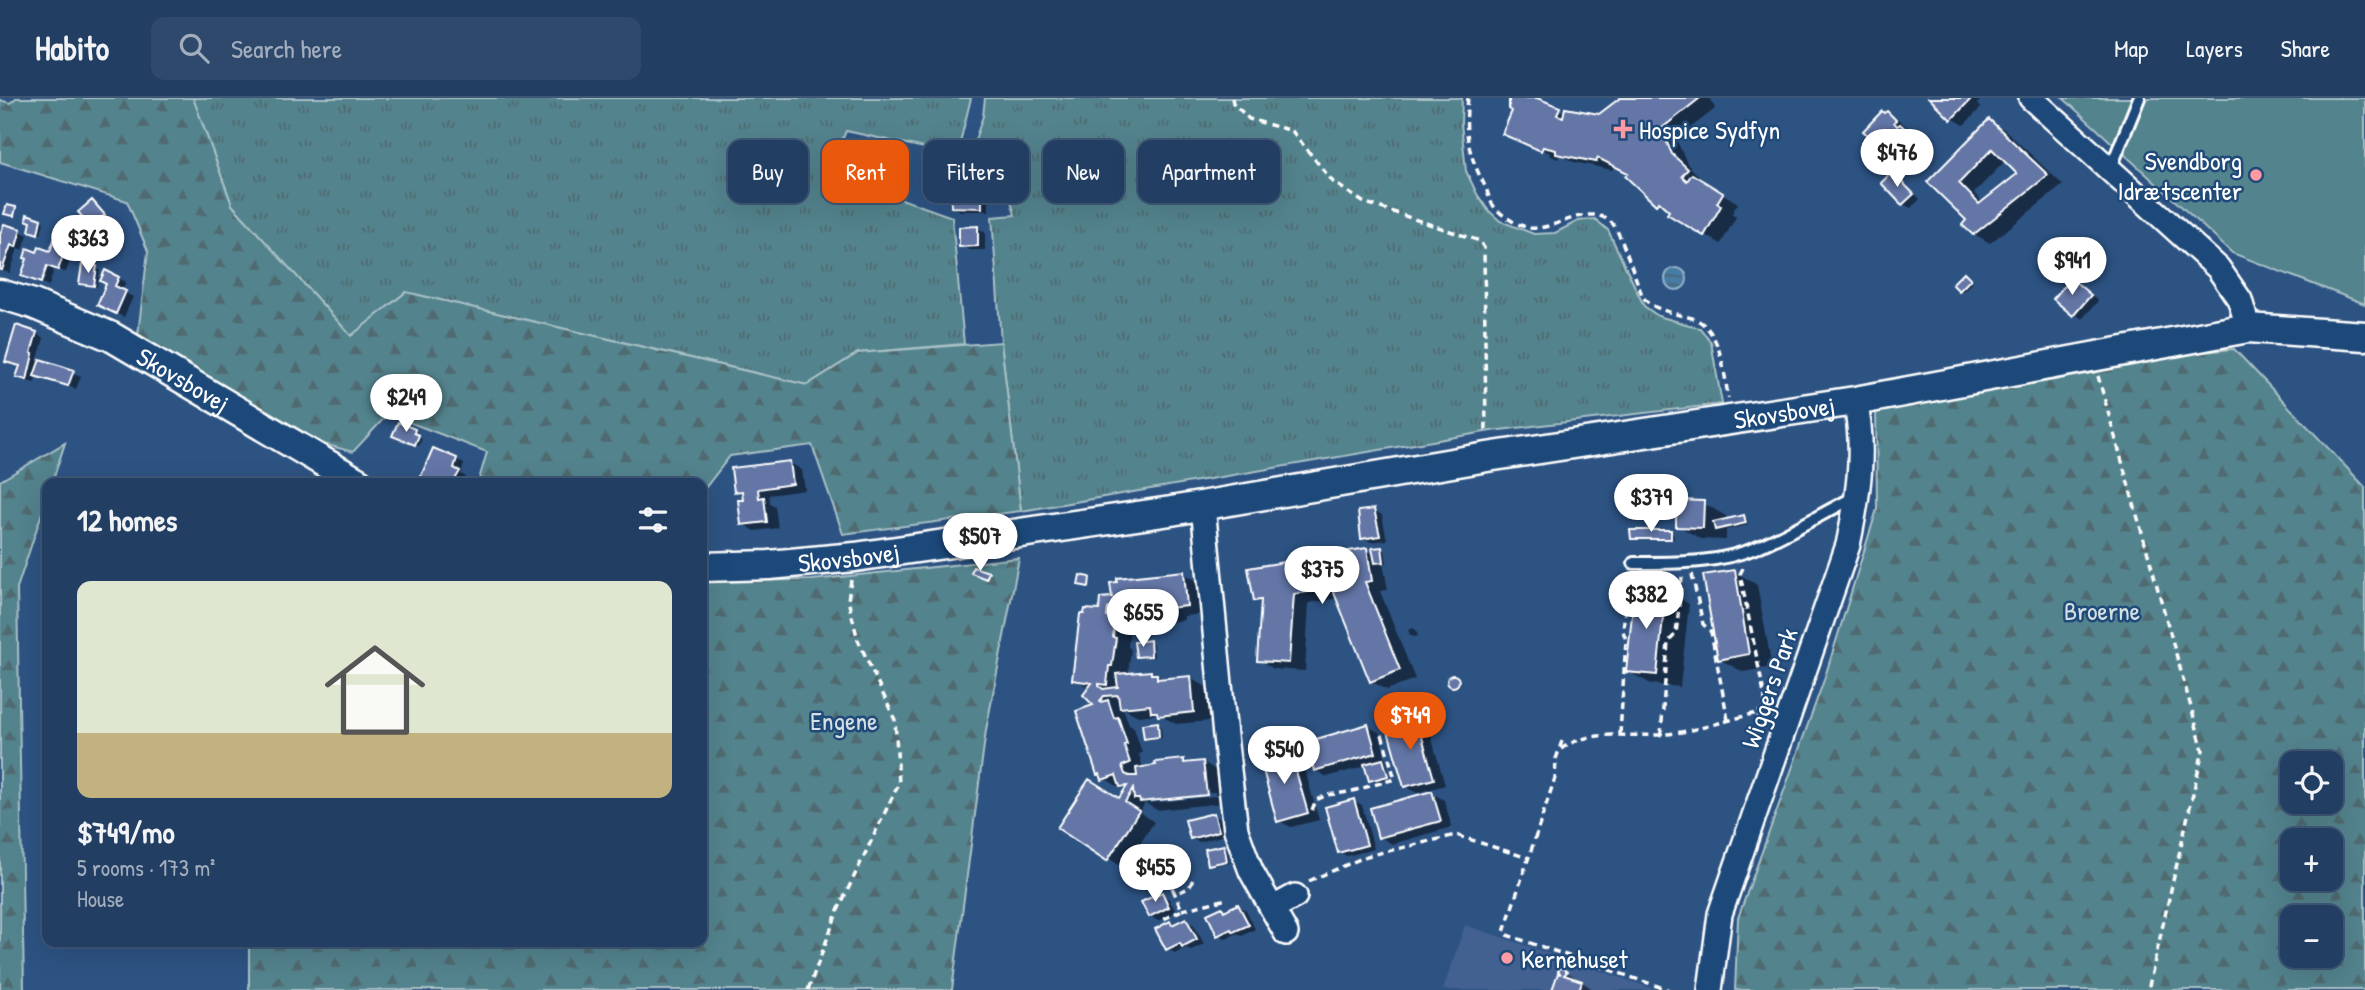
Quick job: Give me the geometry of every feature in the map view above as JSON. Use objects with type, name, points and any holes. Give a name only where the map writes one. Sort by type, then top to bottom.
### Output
[{"type":"street","points":[[2031,98],[2218,268],[2240,300],[2248,328]]},
{"type":"street","name":"Skovsbovej","points":[[0,294],[33,304],[112,337],[351,478]]},
{"type":"street","name":"Skovsbovej","points":[[707,567],[769,565],[855,557],[1203,506],[1487,457],[1855,401],[2248,328],[2365,336]]},
{"type":"street","name":"Wiggers Park","points":[[1710,990],[1720,914],[1848,545],[1858,495],[1861,432],[1855,401]]},
{"type":"street","points":[[1203,506],[1236,830],[1249,866],[1286,933]]},
{"type":"street","points":[[1273,908],[1295,896]]},
{"type":"lane","points":[[2106,168],[2114,160],[2139,98]]},
{"type":"lane","points":[[1634,563],[1686,563],[1726,557],[1757,547],[1858,495]]},
{"type":"path","points":[[1232,98],[1233,103],[1249,119],[1292,131],[1333,181],[1363,202],[1480,241],[1484,248],[1487,457]]},
{"type":"path","points":[[1468,98],[1469,148],[1474,166],[1493,206],[1528,228],[1546,227],[1587,215],[1612,222],[1647,303],[1699,320],[1716,342],[1723,364],[1731,419]]},
{"type":"path","points":[[2092,358],[2203,750],[2148,990]]},
{"type":"path","points":[[1559,750],[1577,740],[1605,734],[1661,735],[1757,713],[1763,709],[1765,699],[1740,574],[1747,561],[1744,551]]},
{"type":"path","points":[[808,990],[838,910],[899,783],[895,720],[858,640],[848,600],[855,557]]},
{"type":"path","points":[[1620,734],[1626,640],[1623,631],[1629,565],[1634,563]]},
{"type":"path","points":[[1686,563],[1703,624],[1711,632],[1728,720]]},
{"type":"path","points":[[1661,735],[1668,642],[1676,635],[1686,563]]},
{"type":"path","points":[[1757,713],[1762,725],[1770,730]]},
{"type":"path","points":[[1312,810],[1317,800],[1327,795],[1349,792],[1395,779],[1381,731]]},
{"type":"path","points":[[1562,741],[1555,778],[1504,930],[1505,934],[1669,990]]},
{"type":"path","points":[[1295,896],[1297,887],[1367,856],[1456,835],[1528,858]]},
{"type":"path","points":[[1162,866],[1182,910]]},
{"type":"path","points":[[1175,894],[1189,888],[1193,879]]},
{"type":"path","points":[[1164,919],[1182,910],[1227,899]]},
{"type":"shaded area","points":[[1676,268],[1684,271],[1687,279],[1684,287],[1676,290],[1668,287],[1665,279],[1668,271]]},
{"type":"shaded area","name":"Kernehuset","points":[[1465,925],[1657,990],[1443,990]]},
{"type":"green space","points":[[16,98],[193,98],[232,205],[351,336],[406,292],[807,385],[858,353],[1001,342],[1021,511],[843,534],[812,445],[730,456],[707,486],[707,478],[479,478],[487,452],[388,414],[353,452],[316,442],[138,334],[148,251],[127,201],[0,162],[0,100],[10,103]]},
{"type":"green space","points":[[193,98],[971,98],[961,140],[923,140],[923,148],[909,145],[909,140],[888,140],[846,131],[842,140],[822,140],[822,203],[909,202],[952,217],[964,344],[858,353],[807,385],[406,292],[351,336],[232,205]]},
{"type":"green space","points":[[985,98],[1462,98],[1461,123],[1466,171],[1488,210],[1500,221],[1534,234],[1555,233],[1578,221],[1595,219],[1608,230],[1644,306],[1658,316],[1700,328],[1711,342],[1722,404],[1491,431],[1021,511],[1001,342],[992,217],[1015,215],[1012,203],[1029,203],[1029,140],[975,140],[983,116]]},
{"type":"green space","name":"Svendborg Idrætscenter","points":[[2063,98],[2365,98],[2365,304],[2232,253]]},
{"type":"green space","name":"Broerne","points":[[2234,349],[2365,487],[2365,990],[1735,990],[1738,918],[1824,680],[1877,509],[1876,405],[2089,363]]},
{"type":"green space","points":[[65,443],[54,478],[42,478],[42,513],[17,588],[24,990],[0,990],[0,481]]},
{"type":"green space","name":"Engene","points":[[1019,558],[986,730],[952,990],[249,990],[249,947],[707,947],[707,581],[812,580]]},
{"type":"building","points":[[1509,98],[1537,98],[1560,107],[1557,115],[1563,117],[1565,108],[1599,114],[1620,98],[1700,98],[1661,129],[1672,154],[1688,169],[1682,176],[1687,181],[1692,174],[1723,193],[1717,203],[1721,206],[1704,236],[1667,214],[1669,211],[1659,202],[1656,205],[1625,176],[1628,173],[1598,158],[1596,162],[1556,154],[1556,150],[1543,147],[1541,151],[1502,134],[1512,111],[1509,109]]},
{"type":"building","points":[[1929,98],[1968,98],[1970,100],[1951,120]]},
{"type":"building","points":[[1882,111],[1887,111],[1896,120],[1894,122],[1897,126],[1900,124],[1909,132],[1907,135],[1911,139],[1913,136],[1922,145],[1922,150],[1903,169],[1863,131]]},
{"type":"building","points":[[1989,119],[2048,175],[1973,235],[1962,225],[1966,220],[1927,182]],"holes":[[[1992,149],[2017,174],[1979,204],[1959,183]]]},
{"type":"building","points":[[1892,172],[1914,194],[1902,205],[1881,183]]},
{"type":"building","points":[[92,200],[105,215],[91,227],[78,212]]},
{"type":"building","points":[[951,203],[982,203],[982,208],[951,207]]},
{"type":"building","points":[[7,205],[16,207],[14,216],[4,214]]},
{"type":"building","points":[[27,214],[41,219],[38,234],[29,231],[31,222],[26,220]]},
{"type":"building","points":[[4,224],[21,229],[16,247],[11,245],[0,270],[0,234]]},
{"type":"building","points":[[978,226],[978,246],[959,247],[959,227]]},
{"type":"building","points":[[54,240],[67,245],[58,270],[47,266],[41,283],[21,276],[27,259],[24,258],[27,248],[37,252],[39,247],[50,251]]},
{"type":"building","points":[[82,264],[97,266],[94,286],[79,284]]},
{"type":"building","points":[[105,270],[119,277],[115,286],[126,291],[116,314],[97,305],[106,284],[100,281]]},
{"type":"building","points":[[1964,272],[1971,279],[1959,291],[1952,284]]},
{"type":"building","points":[[2071,278],[2091,295],[2073,316],[2053,299]]},
{"type":"building","points":[[16,325],[37,332],[27,380],[16,377],[20,366],[5,362]]},
{"type":"building","points":[[40,359],[74,370],[68,386],[34,376]]},
{"type":"building","points":[[398,422],[415,429],[414,433],[419,435],[415,445],[392,436]]},
{"type":"building","points":[[433,448],[457,458],[454,468],[460,471],[456,478],[420,478]]},
{"type":"building","points":[[790,461],[793,484],[758,489],[759,498],[764,497],[767,522],[741,525],[738,500],[743,500],[742,491],[734,492],[731,468]]},
{"type":"building","points":[[1676,500],[1704,501],[1703,528],[1676,527]]},
{"type":"building","points":[[1374,509],[1380,536],[1361,539],[1358,511]]},
{"type":"building","points":[[1744,515],[1746,523],[1715,530],[1713,522]]},
{"type":"building","points":[[1630,530],[1671,530],[1671,539],[1631,539]]},
{"type":"building","points":[[1382,547],[1384,562],[1375,563],[1372,548]]},
{"type":"building","points":[[1367,548],[1372,581],[1365,582],[1400,670],[1370,682],[1332,588],[1294,594],[1289,663],[1257,661],[1261,600],[1254,601],[1248,568]]},
{"type":"building","points":[[973,567],[989,572],[986,579],[971,573]]},
{"type":"building","points":[[1735,570],[1749,654],[1718,660],[1703,575]]},
{"type":"building","points":[[1184,571],[1187,606],[1168,608],[1169,612],[1140,615],[1140,611],[1121,613],[1120,605],[1108,609],[1107,617],[1115,618],[1113,637],[1116,638],[1107,685],[1099,686],[1103,689],[1118,687],[1116,674],[1151,671],[1151,674],[1157,674],[1157,679],[1191,676],[1194,712],[1158,716],[1157,712],[1151,712],[1150,705],[1120,708],[1118,695],[1104,696],[1100,701],[1108,700],[1114,718],[1118,717],[1130,763],[1122,766],[1125,774],[1137,776],[1136,768],[1156,765],[1155,762],[1184,759],[1184,763],[1203,761],[1207,795],[1140,802],[1139,799],[1134,799],[1133,789],[1125,802],[1139,811],[1107,861],[1057,828],[1089,779],[1119,798],[1127,786],[1120,787],[1116,775],[1102,780],[1100,774],[1097,775],[1076,711],[1093,705],[1083,695],[1092,683],[1072,680],[1080,614],[1084,614],[1085,609],[1099,610],[1100,598],[1112,597],[1110,583],[1117,582],[1117,578]]},
{"type":"building","points":[[1080,575],[1090,577],[1089,587],[1078,585]]},
{"type":"building","points":[[1635,586],[1666,589],[1657,675],[1626,672]]},
{"type":"building","points":[[1150,640],[1151,656],[1136,657],[1134,642]]},
{"type":"building","points":[[1453,675],[1459,681],[1453,687],[1447,681]]},
{"type":"building","points":[[1416,716],[1434,779],[1404,787],[1386,724]]},
{"type":"building","points":[[1158,722],[1159,737],[1144,739],[1142,724]]},
{"type":"building","points":[[1368,724],[1376,753],[1314,771],[1306,742]]},
{"type":"building","points":[[1290,750],[1308,813],[1277,822],[1260,759]]},
{"type":"building","points":[[1383,759],[1388,776],[1369,781],[1364,764]]},
{"type":"building","points":[[1432,791],[1441,821],[1378,838],[1370,808]]},
{"type":"building","points":[[1354,799],[1367,845],[1338,853],[1325,807]]},
{"type":"building","points":[[1214,813],[1219,831],[1190,839],[1185,820]]},
{"type":"building","points":[[1224,845],[1227,861],[1208,865],[1205,849]]},
{"type":"building","points":[[1152,862],[1160,878],[1139,888],[1132,872]]},
{"type":"building","points":[[1162,892],[1169,907],[1149,917],[1141,902]]},
{"type":"building","points":[[1238,904],[1249,925],[1217,936],[1207,914],[1222,907],[1224,911]]},
{"type":"building","points":[[1186,918],[1197,939],[1182,947],[1180,943],[1166,950],[1155,929],[1170,921],[1172,925]]},
{"type":"building","points":[[1561,967],[1567,972],[1564,975],[1582,981],[1579,990],[1552,990],[1558,973],[1561,974],[1558,971]]},
{"type":"place","name":"Hospice Sydfyn","points":[[1623,129]]},
{"type":"place","name":"Svendborg Idrætscenter","points":[[2256,175]]},
{"type":"place","name":"Kernehuset","points":[[1507,958]]}]
